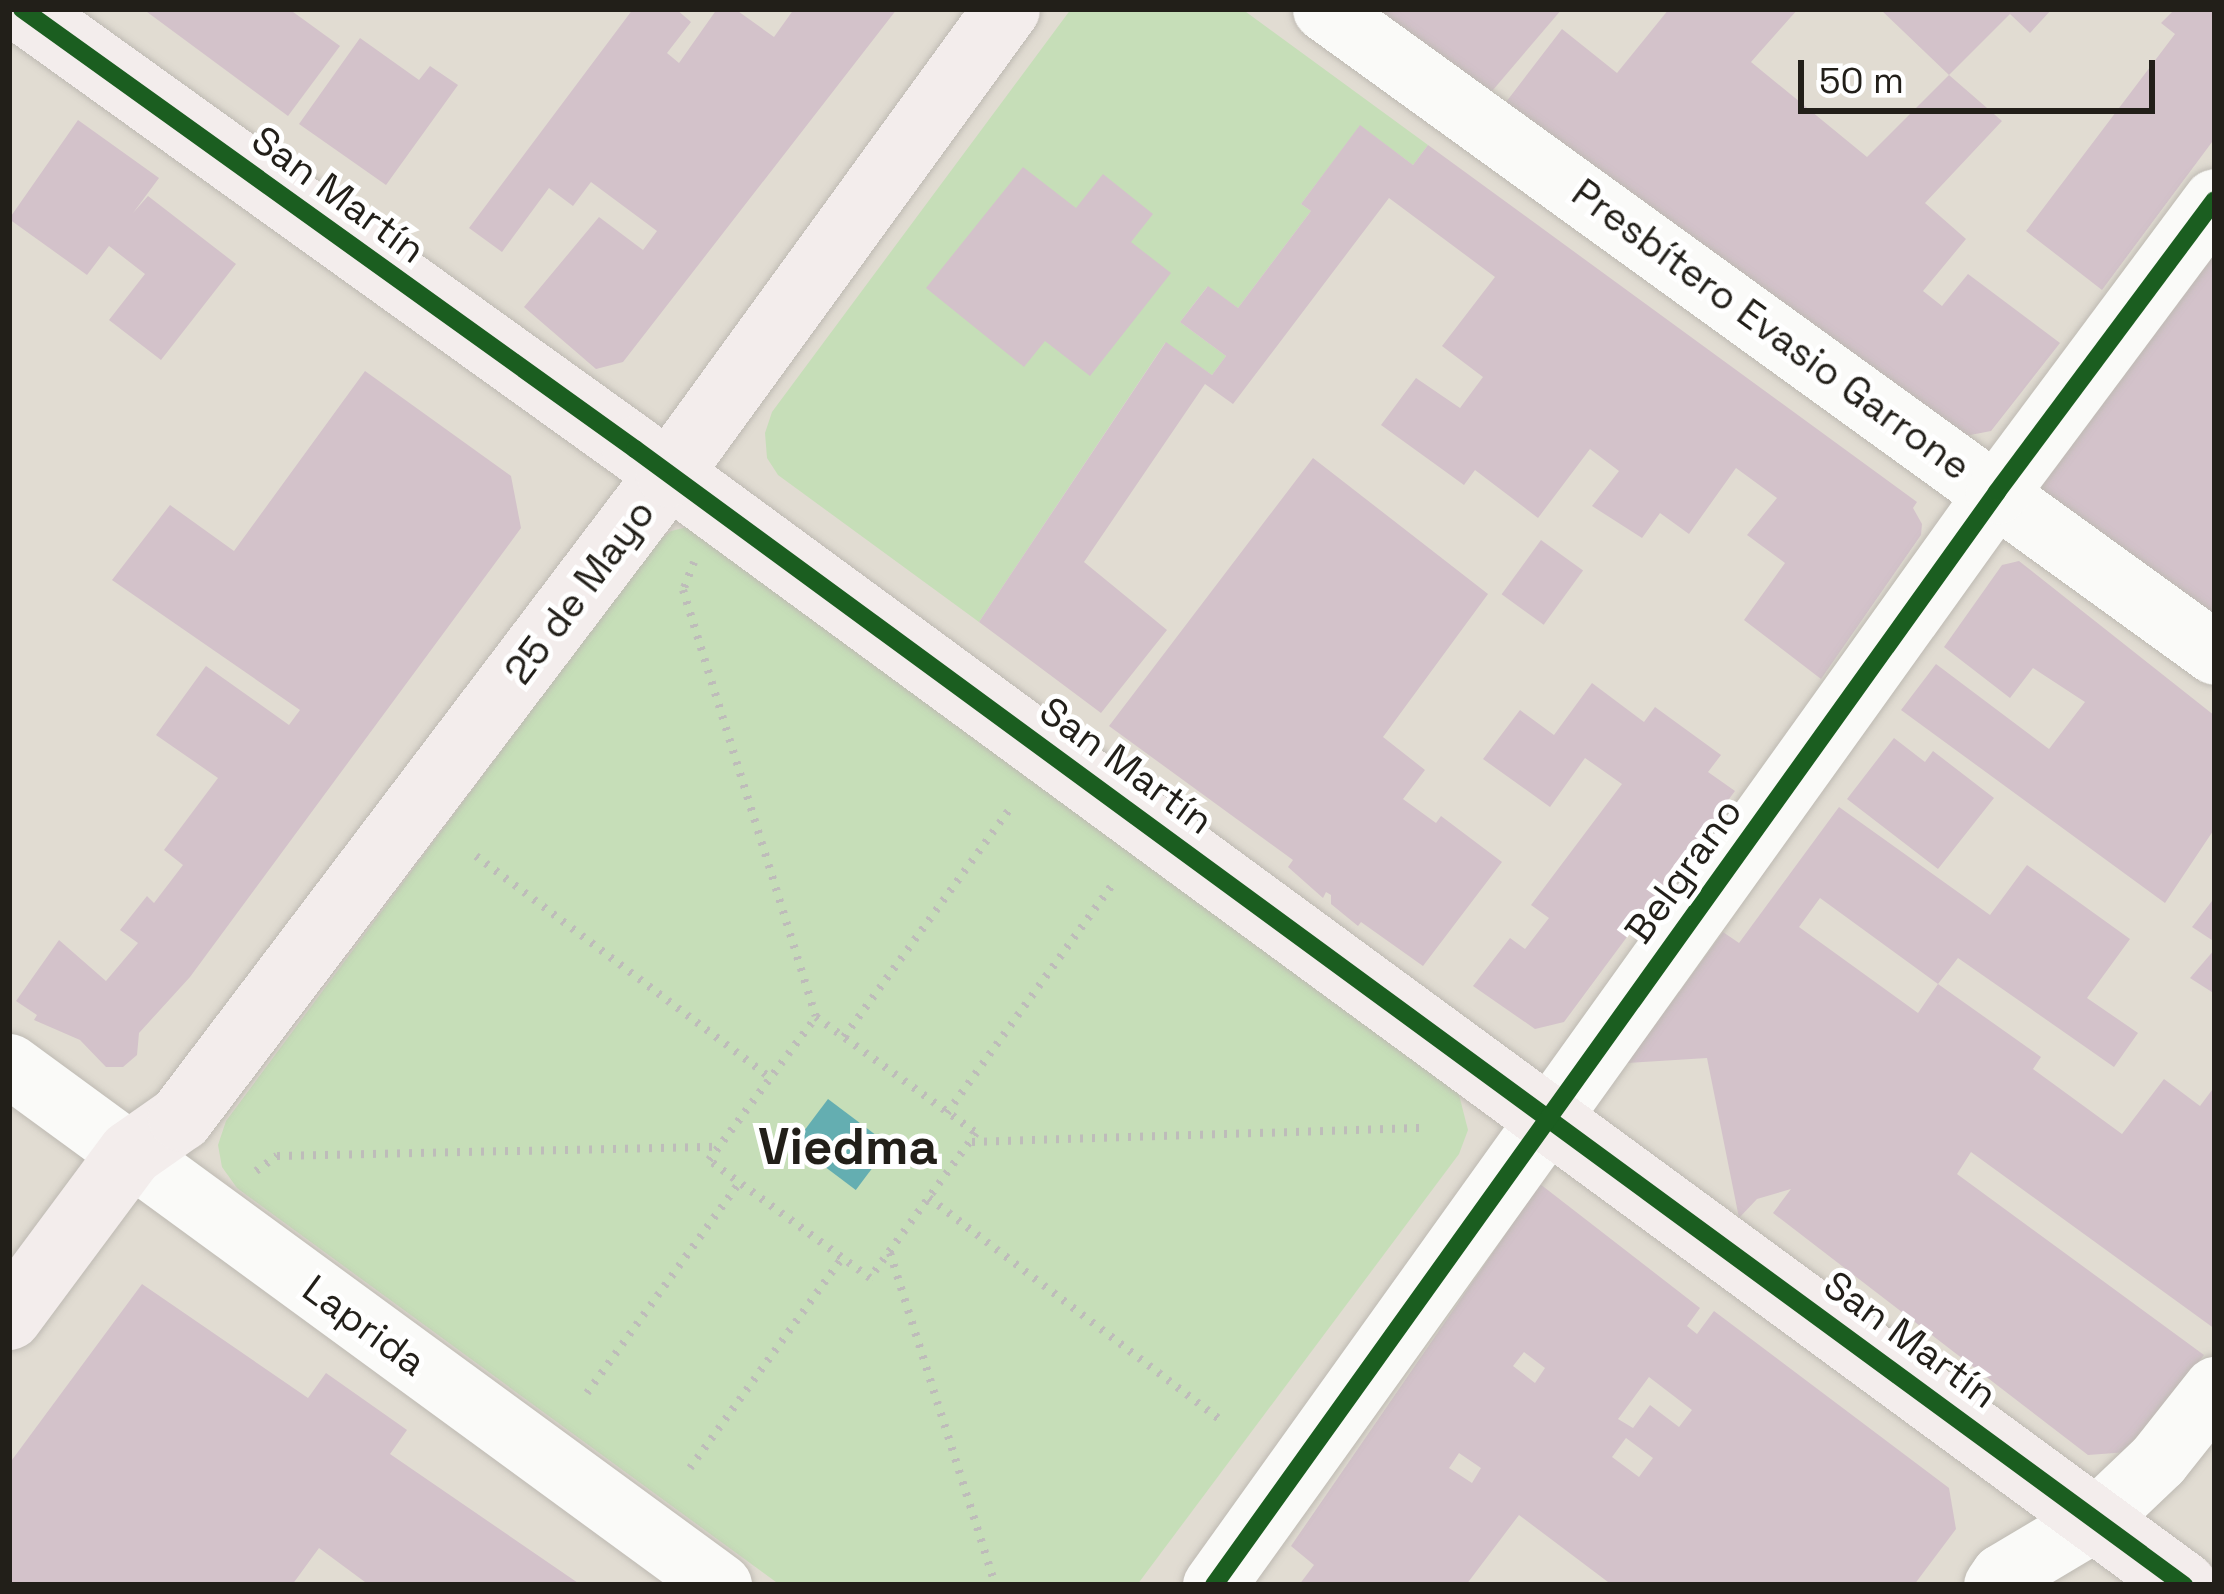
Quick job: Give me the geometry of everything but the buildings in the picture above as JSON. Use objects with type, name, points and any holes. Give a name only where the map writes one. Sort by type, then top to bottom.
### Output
[{"type":"main road","name":"San Martín","points":[[22,9],[652,461],[2184,1585]]},
{"type":"main road","name":"25 de Mayo","points":[[652,461],[958,9]]},
{"type":"main road","name":"25 de Mayo","points":[[9,1317],[130,1153],[149,1097],[1007,9]]},
{"type":"street","name":"Presbítero Evasio Garrone","points":[[1324,9],[2215,653]]},
{"type":"street","name":"Belgrano","points":[[1214,1585],[1997,493],[2215,200]]},
{"type":"street","name":"Laprida","points":[[9,1065],[720,1585]]},
{"type":"street","points":[[1994,1585],[2002,1574],[2096,1519],[2158,1460],[2215,1388]]},
{"type":"path","points":[[702,544],[682,590],[816,1017],[976,1133],[871,1278],[709,1160],[816,1017]]},
{"type":"path","points":[[844,1037],[1011,807]]},
{"type":"path","points":[[476,856],[769,1077]]},
{"type":"path","points":[[947,1113],[1114,882]]},
{"type":"path","points":[[970,1142],[1425,1128]]},
{"type":"path","points":[[256,1171],[278,1156],[718,1147]]},
{"type":"path","points":[[587,1393],[740,1182]]},
{"type":"path","points":[[929,1198],[1222,1420]]},
{"type":"path","points":[[890,1251],[995,1585]]},
{"type":"path","points":[[690,1468],[842,1257]]},
{"type":"green space","points":[[1071,9],[1242,9],[1428,145],[1413,165],[1360,126],[1301,204],[1311,211],[1238,308],[1207,287],[1180,322],[1226,356],[1212,375],[1165,343],[979,622],[778,475],[767,458],[765,433],[772,412]]},
{"type":"green space","points":[[687,527],[1456,1083],[1468,1130],[1459,1154],[1137,1585],[780,1585],[237,1188],[222,1167],[218,1145],[226,1121],[654,545],[671,531]]},
{"type":"water","points":[[828,1099],[889,1145],[856,1190],[794,1144]]},
{"type":"cycle path","points":[[22,9],[635,449],[2184,1585]]},
{"type":"cycle path","points":[[1214,1585],[1997,492],[2215,200]]},
{"type":"district","name":"Viedma","points":[[848,1147]]}]
